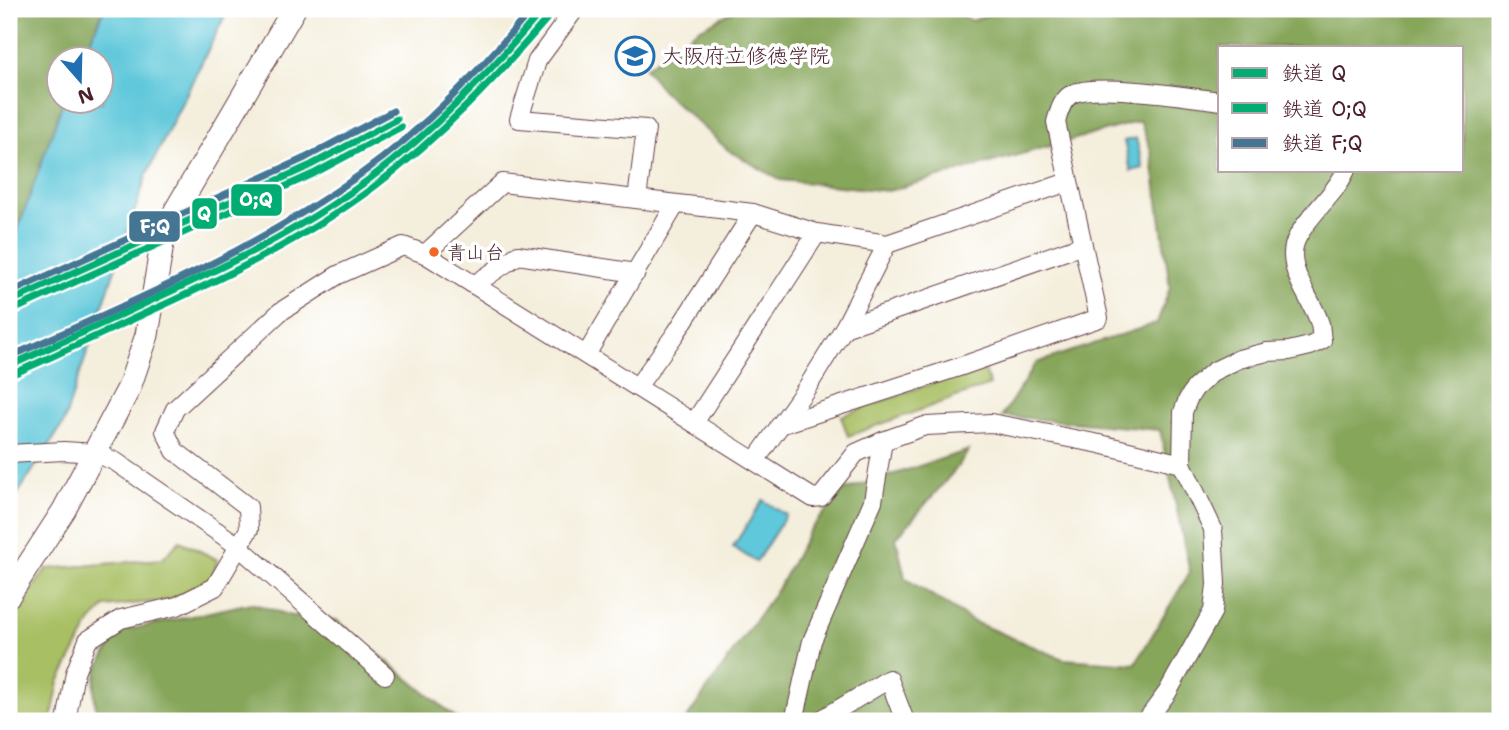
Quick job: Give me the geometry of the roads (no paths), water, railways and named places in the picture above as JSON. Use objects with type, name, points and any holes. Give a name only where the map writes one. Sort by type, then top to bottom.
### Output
[{"type":"main road","points":[[9,595],[64,510],[129,388],[148,335],[162,244],[176,210],[294,9]]},
{"type":"street","points":[[575,9],[537,61],[519,120],[646,129],[637,199]]},
{"type":"street","points":[[780,425],[1099,318],[1056,122],[1062,104],[1071,94],[1096,89],[1218,101]]},
{"type":"street","points":[[1146,721],[1167,693],[1213,611],[1216,584],[1213,529],[1182,464],[1183,412],[1195,388],[1214,371],[1239,359],[1311,346],[1322,340],[1320,324],[1304,292],[1293,253],[1296,239],[1311,215],[1340,184],[1345,172]]},
{"type":"street","points":[[425,254],[502,183],[753,213],[817,233],[887,243],[1068,182]]},
{"type":"street","points":[[586,355],[676,204]]},
{"type":"street","points":[[637,387],[676,334],[753,213]]},
{"type":"street","points":[[694,423],[817,233]]},
{"type":"street","points":[[755,461],[844,328],[887,243]]},
{"type":"street","points":[[844,328],[1083,245]]},
{"type":"street","points":[[66,721],[75,673],[88,640],[121,619],[177,606],[215,587],[248,529],[248,507],[175,451],[165,431],[175,409],[280,312],[338,275],[403,246],[425,254],[813,498],[821,497],[856,453],[925,426],[991,423],[1100,443],[1182,464]]},
{"type":"street","points":[[474,285],[518,254],[636,273]]},
{"type":"street","points":[[794,721],[812,641],[873,501],[883,441]]},
{"type":"street","points":[[9,454],[64,451],[96,453],[116,463],[237,545],[385,675]]},
{"type":"street","points":[[819,721],[889,679],[905,721]]},
{"type":"water","points":[[104,9],[228,9],[147,174],[63,424],[9,507],[9,255],[58,116],[116,116],[116,46],[88,46]]},
{"type":"water","points":[[1136,138],[1143,168],[1131,171],[1124,141]]},
{"type":"water","points":[[763,500],[786,515],[756,562],[733,547]]},
{"type":"rail line","name":"F;Q","points":[[9,357],[190,274],[278,228],[320,202],[385,156],[430,117],[493,54],[532,9]]},
{"type":"rail line","name":"Q","points":[[9,366],[225,265],[284,234],[341,199],[392,161],[438,121],[482,78],[543,9]]},
{"type":"rail line","name":"O;Q","points":[[13,374],[236,270],[322,223],[349,205],[399,167],[445,126],[510,61],[550,15]]},
{"type":"rail line","name":"F;Q","points":[[9,293],[305,158],[393,111]]},
{"type":"rail line","name":"Q","points":[[9,302],[309,166],[397,119]]},
{"type":"rail line","name":"O;Q","points":[[13,310],[313,174],[401,127]]},
{"type":"place","name":"大阪府立修徳学院","points":[[635,56]]},
{"type":"place","name":"青山台","points":[[434,252]]}]
